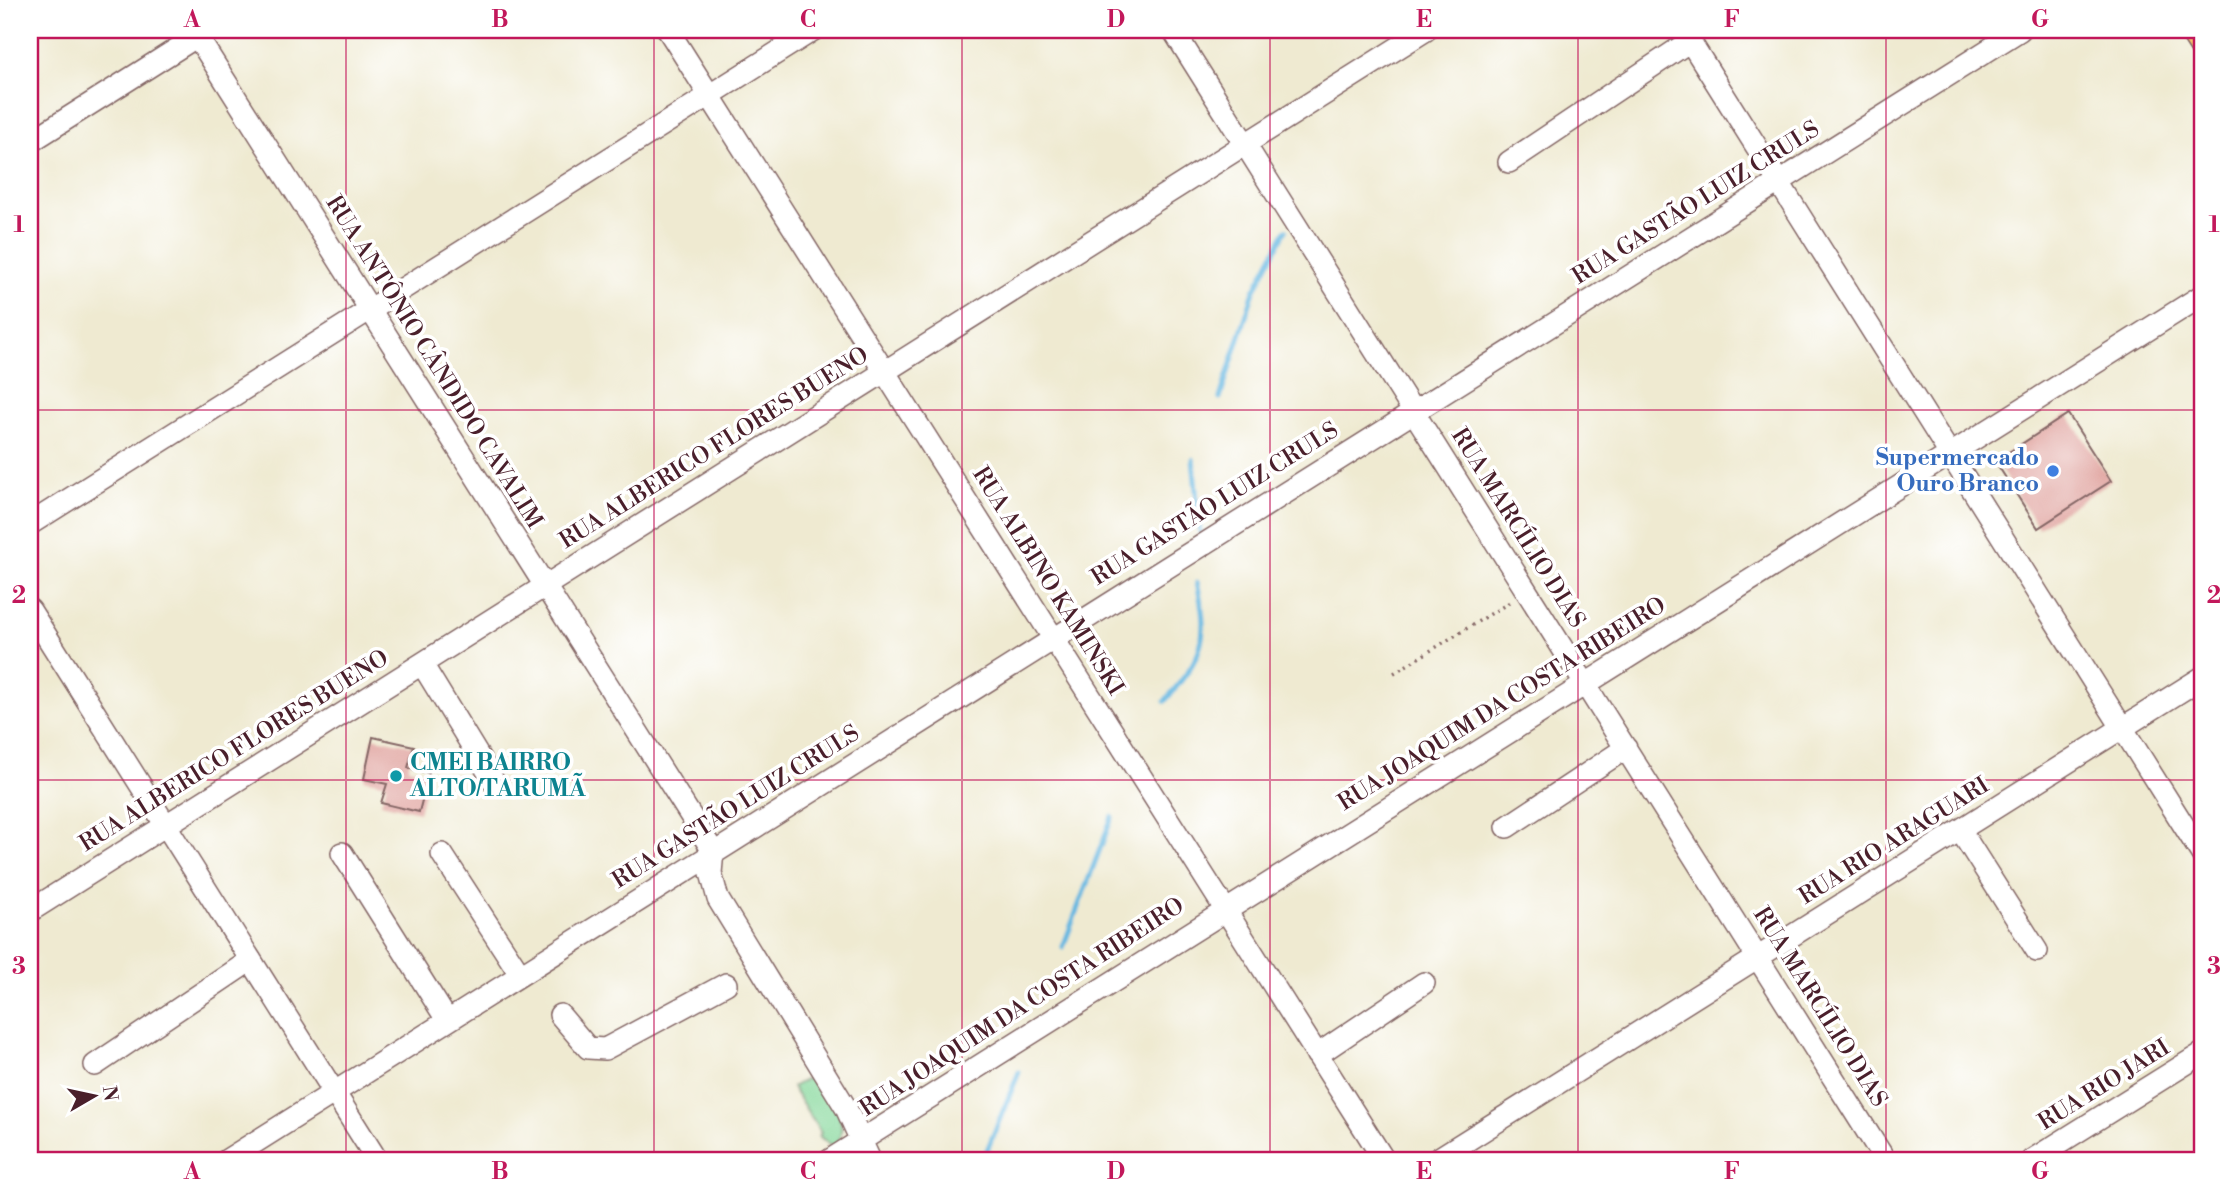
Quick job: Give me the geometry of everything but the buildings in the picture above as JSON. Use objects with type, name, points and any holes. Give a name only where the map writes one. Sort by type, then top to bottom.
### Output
[{"type":"main road","points":[[2192,30],[2203,47]]},
{"type":"street","name":"RUA ALBINO KAMINSKI","points":[[668,30],[1384,1160]]},
{"type":"street","points":[[30,524],[813,30]]},
{"type":"street","name":"RUA MARCÍLIO DIAS","points":[[1173,30],[1885,1160]]},
{"type":"street","name":"RUA ALBERICO FLORES BUENO","points":[[30,911],[1426,30]]},
{"type":"street","name":"RUA GASTÃO LUIZ CRULS","points":[[227,1160],[2020,30]]},
{"type":"street","points":[[30,142],[199,32]]},
{"type":"street","name":"RUA ANTÔNIO CÂNDIDO CAVALIM","points":[[199,32],[370,310],[713,852],[711,873],[718,899],[832,1084],[870,1160]]},
{"type":"street","points":[[1509,162],[1687,35],[2203,856]]},
{"type":"street","name":"RUA JOAQUIM DA COSTA RIBEIRO","points":[[830,1160],[2203,295]]},
{"type":"street","points":[[30,610],[377,1160]]},
{"type":"street","points":[[422,664],[496,785]]},
{"type":"street","name":"RUA RIO ARAGUARI","points":[[1436,1160],[2203,677]]},
{"type":"street","points":[[1507,827],[1626,748]]},
{"type":"street","points":[[1960,830],[2037,951]]},
{"type":"street","points":[[342,853],[447,1020]]},
{"type":"street","points":[[442,854],[520,974]]},
{"type":"street","points":[[95,1065],[251,960]]},
{"type":"street","points":[[1317,1055],[1424,983]]},
{"type":"street","points":[[560,1015],[588,1048],[605,1049],[726,984]]},
{"type":"street","name":"RUA RIO JARI","points":[[2032,1160],[2203,1053]]},
{"type":"path","points":[[1394,673],[1527,592]]},
{"type":"green space","points":[[815,1074],[837,1110],[840,1120],[840,1139],[834,1148],[819,1136],[821,1133],[792,1087]]},
{"type":"waterway","points":[[1220,398],[1254,291],[1286,230]]},
{"type":"waterway","points":[[1193,459],[1200,532]]},
{"type":"waterway","points":[[1165,701],[1188,671],[1200,646],[1203,619],[1197,582]]},
{"type":"waterway","points":[[1063,947],[1112,817]]},
{"type":"waterway","points":[[983,1160],[1019,1072]]},
{"type":"place","name":"Supermercado Ouro Branco","points":[[2053,471]]},
{"type":"place","name":"CMEI BAIRRO ALTO/TARUMÃ","points":[[396,776]]}]
